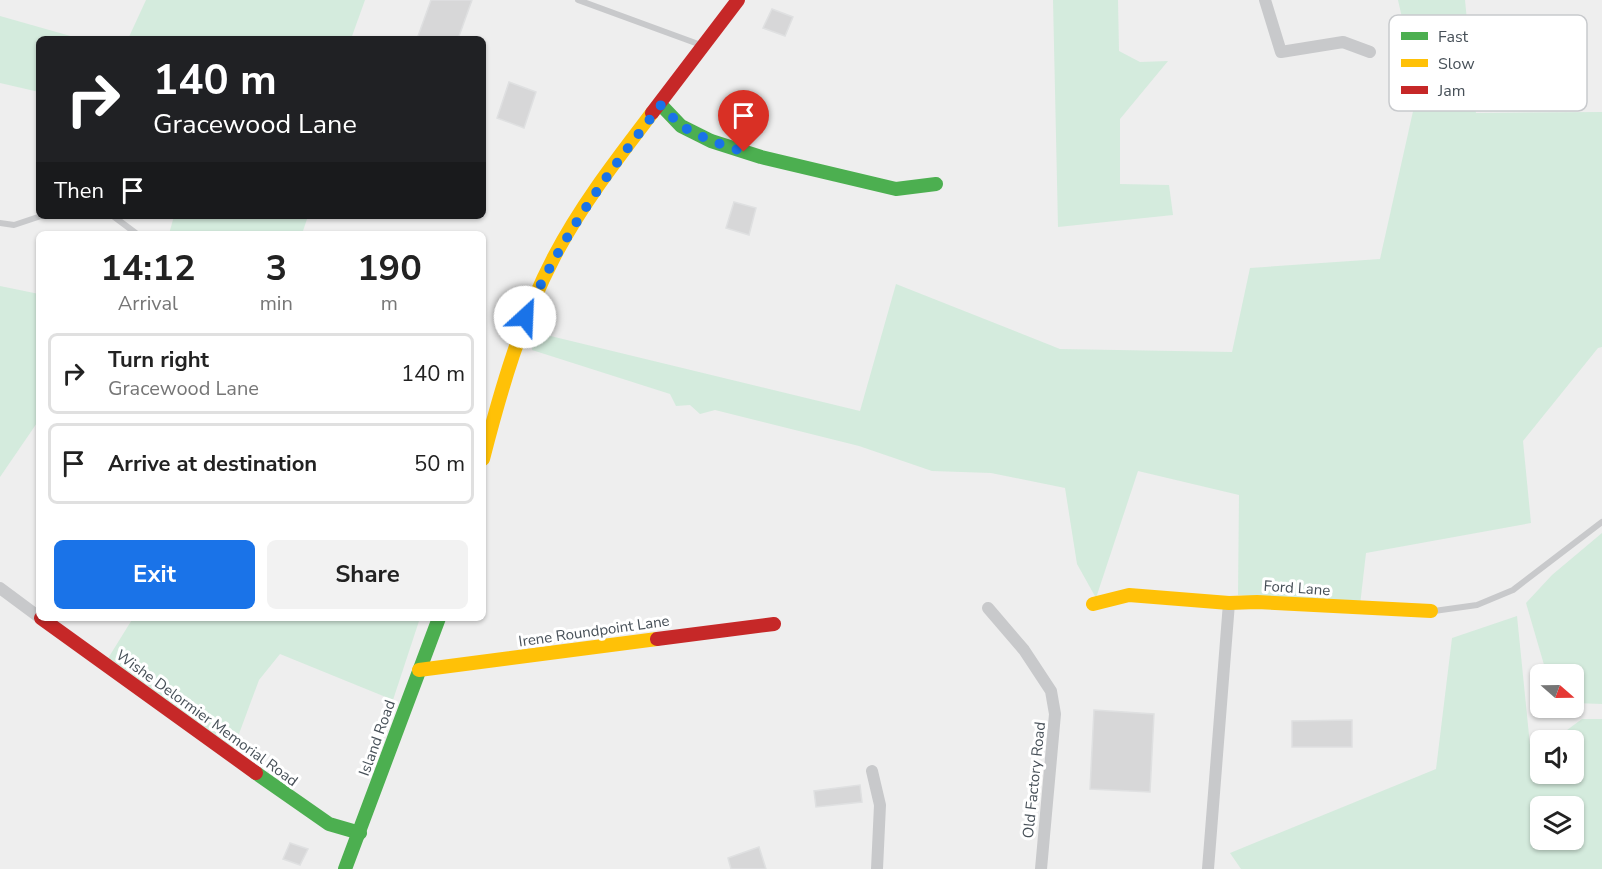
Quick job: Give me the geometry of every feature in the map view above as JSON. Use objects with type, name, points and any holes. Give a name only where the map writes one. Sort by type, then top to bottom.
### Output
[{"type":"street","points":[[486,431],[508,364],[546,273],[597,187],[738,0]]},
{"type":"street","points":[[1265,0],[1281,52],[1343,42],[1370,52]]},
{"type":"street","points":[[661,105],[681,126],[711,141],[761,157],[896,189],[936,184]]},
{"type":"street","name":"Wishe Delormier Memorial Road","points":[[0,588],[36,614]]},
{"type":"street","name":"Ford Lane","points":[[1092,604],[1129,595],[1229,603],[1257,602],[1431,611]]},
{"type":"street","points":[[1208,869],[1229,603]]},
{"type":"street","name":"Old Factory Road","points":[[988,608],[1024,650],[1051,691],[1055,714],[1041,869]]},
{"type":"street","name":"Wishe Delormier Memorial Road","points":[[46,621],[310,812],[329,824],[360,833]]},
{"type":"street","name":"Island Road","points":[[345,869],[438,621]]},
{"type":"street","name":"Irene Roundpoint Lane","points":[[420,670],[774,624]]},
{"type":"street","points":[[872,771],[880,805],[877,869]]},
{"type":"lane","points":[[578,0],[704,46]]},
{"type":"lane","points":[[0,223],[14,225],[36,218]]},
{"type":"lane","points":[[117,219],[133,231]]},
{"type":"lane","name":"Ford Lane","points":[[1431,611],[1477,605],[1513,590],[1602,522]]},
{"type":"green space","points":[[146,0],[365,0],[352,36],[129,36]]},
{"type":"green space","points":[[1053,0],[1118,0],[1119,51],[1140,62],[1168,61],[1120,119],[1120,184],[1169,185],[1173,215],[1058,227]]},
{"type":"green space","points":[[1398,0],[1465,0],[1466,15],[1401,15]]},
{"type":"green space","points":[[0,16],[70,36],[36,36],[36,91],[0,83]]},
{"type":"green space","points":[[1413,111],[1602,112],[1602,347],[1598,348],[1523,441],[1531,523],[1366,553],[1360,605],[1238,595],[1239,495],[1138,471],[1096,598],[1077,564],[1065,488],[991,473],[932,471],[859,446],[715,410],[700,414],[690,405],[676,406],[670,394],[532,350],[534,332],[860,411],[896,284],[1060,349],[1232,352],[1250,268],[1380,259]]},
{"type":"green space","points":[[173,219],[307,219],[303,231],[170,231]]},
{"type":"green space","points":[[0,286],[36,293],[36,424],[0,477]]},
{"type":"green space","points":[[1602,533],[1602,704],[1584,703],[1584,664],[1544,664],[1526,603],[1552,575]]},
{"type":"green space","points":[[1517,616],[1530,745],[1530,784],[1584,784],[1584,730],[1567,730],[1582,719],[1602,719],[1602,869],[1241,869],[1230,853],[1436,769],[1452,638]]},
{"type":"green space","points":[[131,621],[419,621],[393,700],[280,654],[259,680],[233,750],[107,660]]},
{"type":"building","points":[[431,0],[472,0],[459,36],[418,36]]},
{"type":"building","points":[[772,9],[793,17],[785,36],[763,28]]},
{"type":"building","points":[[509,82],[536,92],[524,128],[497,118]]},
{"type":"building","points":[[734,202],[756,208],[749,235],[726,228]]},
{"type":"building","points":[[1094,710],[1154,714],[1150,792],[1090,789]]},
{"type":"building","points":[[1352,720],[1352,747],[1292,747],[1292,721]]},
{"type":"building","points":[[860,785],[862,802],[816,807],[814,791]]},
{"type":"building","points":[[290,843],[308,849],[300,865],[283,859]]},
{"type":"building","points":[[759,847],[766,869],[731,869],[728,858]]},
{"type":"traffic: fast","points":[[661,105],[681,126],[711,141],[761,157],[896,189],[936,184]]},
{"type":"traffic: fast","points":[[345,869],[438,621]]},
{"type":"traffic: fast","points":[[256,773],[329,824],[360,833]]},
{"type":"traffic: slow","points":[[486,448],[513,355],[542,281],[588,201],[652,113]]},
{"type":"traffic: slow","points":[[1093,604],[1129,595],[1229,603],[1257,602],[1431,611]]},
{"type":"traffic: slow","points":[[419,670],[657,639]]},
{"type":"traffic: jam","points":[[652,113],[738,0]]},
{"type":"traffic: jam","points":[[45,621],[256,773]]},
{"type":"traffic: jam","points":[[657,639],[774,624]]},
{"type":"route","points":[[525,317],[546,273],[579,215],[597,187],[661,105],[681,126],[711,141],[744,152]]}]
